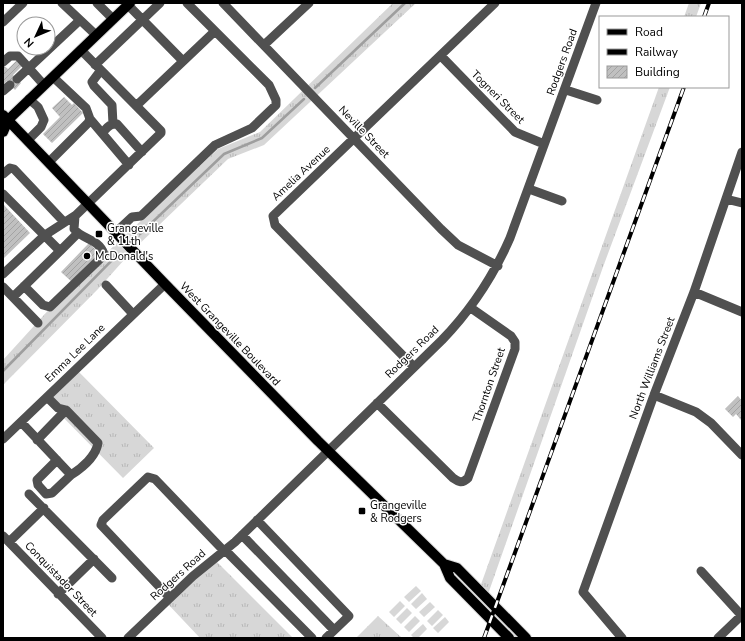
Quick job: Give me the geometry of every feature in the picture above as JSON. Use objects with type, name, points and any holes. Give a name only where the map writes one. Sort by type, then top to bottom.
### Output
[{"type":"main road","points":[[3,132],[5,119],[29,99],[129,4]]},
{"type":"main road","name":"West Grangeville Boulevard","points":[[5,119],[28,140],[165,284],[328,451],[444,564],[450,578],[509,638]]},
{"type":"main road","name":"West Grangeville Boulevard","points":[[444,564],[458,568],[526,638]]},
{"type":"street","points":[[3,22],[23,3]]},
{"type":"street","points":[[62,3],[96,35]]},
{"type":"street","points":[[97,3],[113,19]]},
{"type":"street","points":[[113,124],[112,105],[92,82],[98,67],[142,19],[160,3]]},
{"type":"street","points":[[116,232],[132,217],[141,216],[215,145],[252,128],[276,105],[276,100],[269,85],[187,3]]},
{"type":"street","name":"Neville Street","points":[[223,3],[458,246],[498,266]]},
{"type":"street","points":[[264,45],[309,3]]},
{"type":"street","name":"Amelia Avenue","points":[[414,367],[276,225],[273,220],[275,212],[354,139],[495,3]]},
{"type":"street","name":"Rodgers Road","points":[[128,638],[170,598],[242,535],[414,367],[471,308],[498,266],[566,90],[596,3]]},
{"type":"street","points":[[129,4],[183,61]]},
{"type":"street","points":[[3,91],[80,20]]},
{"type":"street","points":[[136,106],[215,31]]},
{"type":"street","points":[[4,272],[45,235],[75,216],[158,137],[161,131],[81,50]]},
{"type":"street","points":[[3,62],[10,56],[14,55],[21,59],[44,85]]},
{"type":"street","name":"Togneri Street","points":[[441,56],[515,132],[544,144]]},
{"type":"street","points":[[52,77],[86,108],[90,119],[129,165]]},
{"type":"street","points":[[566,90],[597,100]]},
{"type":"street","points":[[28,140],[41,127],[44,120],[38,107],[29,99]]},
{"type":"street","points":[[49,162],[88,123],[90,119]]},
{"type":"street","points":[[102,133],[113,124]]},
{"type":"street","points":[[113,124],[122,128],[142,152]]},
{"type":"street","name":"North Williams Street","points":[[622,638],[583,592],[654,395],[694,292],[742,152]]},
{"type":"street","points":[[3,174],[10,168],[14,169],[64,222]]},
{"type":"street","points":[[529,189],[562,201]]},
{"type":"street","points":[[3,194],[60,251]]},
{"type":"street","points":[[726,199],[742,203]]},
{"type":"street","points":[[24,286],[47,307],[54,304],[104,254],[91,238],[78,233],[74,226],[75,216]]},
{"type":"street","points":[[13,297],[78,233]]},
{"type":"street","name":"Emma Lee Lane","points":[[3,439],[165,284]]},
{"type":"street","points":[[106,285],[133,314]]},
{"type":"street","points":[[3,287],[38,323]]},
{"type":"street","points":[[694,292],[742,312]]},
{"type":"street","name":"Thornton Street","points":[[377,403],[459,482],[462,482],[468,478],[473,469],[515,350],[515,342],[511,336],[471,308]]},
{"type":"street","points":[[654,395],[696,412],[711,423],[742,455]]},
{"type":"street","points":[[47,397],[58,408],[66,410],[98,443],[97,451],[78,471],[71,475],[52,493],[46,494],[38,485],[37,480],[57,460]]},
{"type":"street","points":[[37,440],[66,410]]},
{"type":"street","points":[[20,422],[71,475]]},
{"type":"street","points":[[170,598],[101,525],[103,520],[148,477],[155,479],[312,638]]},
{"type":"street","points":[[30,494],[112,578]]},
{"type":"street","points":[[6,539],[44,508]]},
{"type":"street","points":[[257,520],[349,616],[326,638]]},
{"type":"street","points":[[242,535],[334,630]]},
{"type":"street","name":"Conquistador Street","points":[[6,539],[102,638]]},
{"type":"street","points":[[58,594],[94,559]]},
{"type":"street","points":[[701,571],[742,615],[718,638]]},
{"type":"green space","points":[[393,3],[416,3],[264,145],[228,159],[133,250],[98,289],[3,385],[3,360],[54,304],[218,149],[260,132]]},
{"type":"green space","points":[[689,3],[701,3],[696,16],[684,16]]},
{"type":"green space","points":[[659,88],[670,88],[603,267],[487,597],[526,638],[509,638],[444,564],[479,590]]},
{"type":"green space","points":[[76,369],[154,448],[123,478],[45,399]]},
{"type":"green space","points":[[214,559],[293,638],[200,638],[166,602]]},
{"type":"green space","points":[[416,586],[421,591],[409,602],[404,597]]},
{"type":"green space","points":[[422,593],[427,599],[416,609],[411,604]]},
{"type":"green space","points":[[400,601],[405,606],[394,617],[389,612]]},
{"type":"green space","points":[[430,602],[435,607],[424,617],[419,612]]},
{"type":"green space","points":[[407,608],[412,613],[401,624],[396,619]]},
{"type":"green space","points":[[438,610],[443,615],[432,626],[427,621]]},
{"type":"green space","points":[[378,616],[402,638],[356,638]]},
{"type":"green space","points":[[415,616],[420,621],[409,632],[404,627]]},
{"type":"green space","points":[[445,617],[449,622],[438,633],[433,628]]},
{"type":"green space","points":[[423,624],[427,629],[418,638],[414,638],[411,635]]},
{"type":"building","points":[[17,60],[22,66],[13,75],[21,83],[15,90],[7,81],[3,85],[3,65],[8,69]]},
{"type":"building","points":[[64,97],[72,105],[74,103],[83,113],[52,143],[43,134],[60,117],[52,108]]},
{"type":"building","points":[[3,204],[30,233],[3,259]]},
{"type":"building","points":[[89,243],[101,255],[73,283],[61,272]]},
{"type":"building","points":[[738,396],[742,401],[741,420],[736,414],[733,417],[725,409]]},
{"type":"waterway","points":[[315,88],[405,3]]},
{"type":"waterway","points":[[140,234],[224,154],[262,138],[304,99]]},
{"type":"waterway","points":[[3,371],[118,254]]},
{"type":"railway","points":[[704,16],[709,3]]},
{"type":"railway","points":[[484,638],[684,88]]},
{"type":"place","name":"Grangeville & 11th","points":[[99,234]]},
{"type":"place","name":"McDonald's","points":[[87,256]]},
{"type":"place","name":"Grangeville & Rodgers","points":[[362,511]]}]
